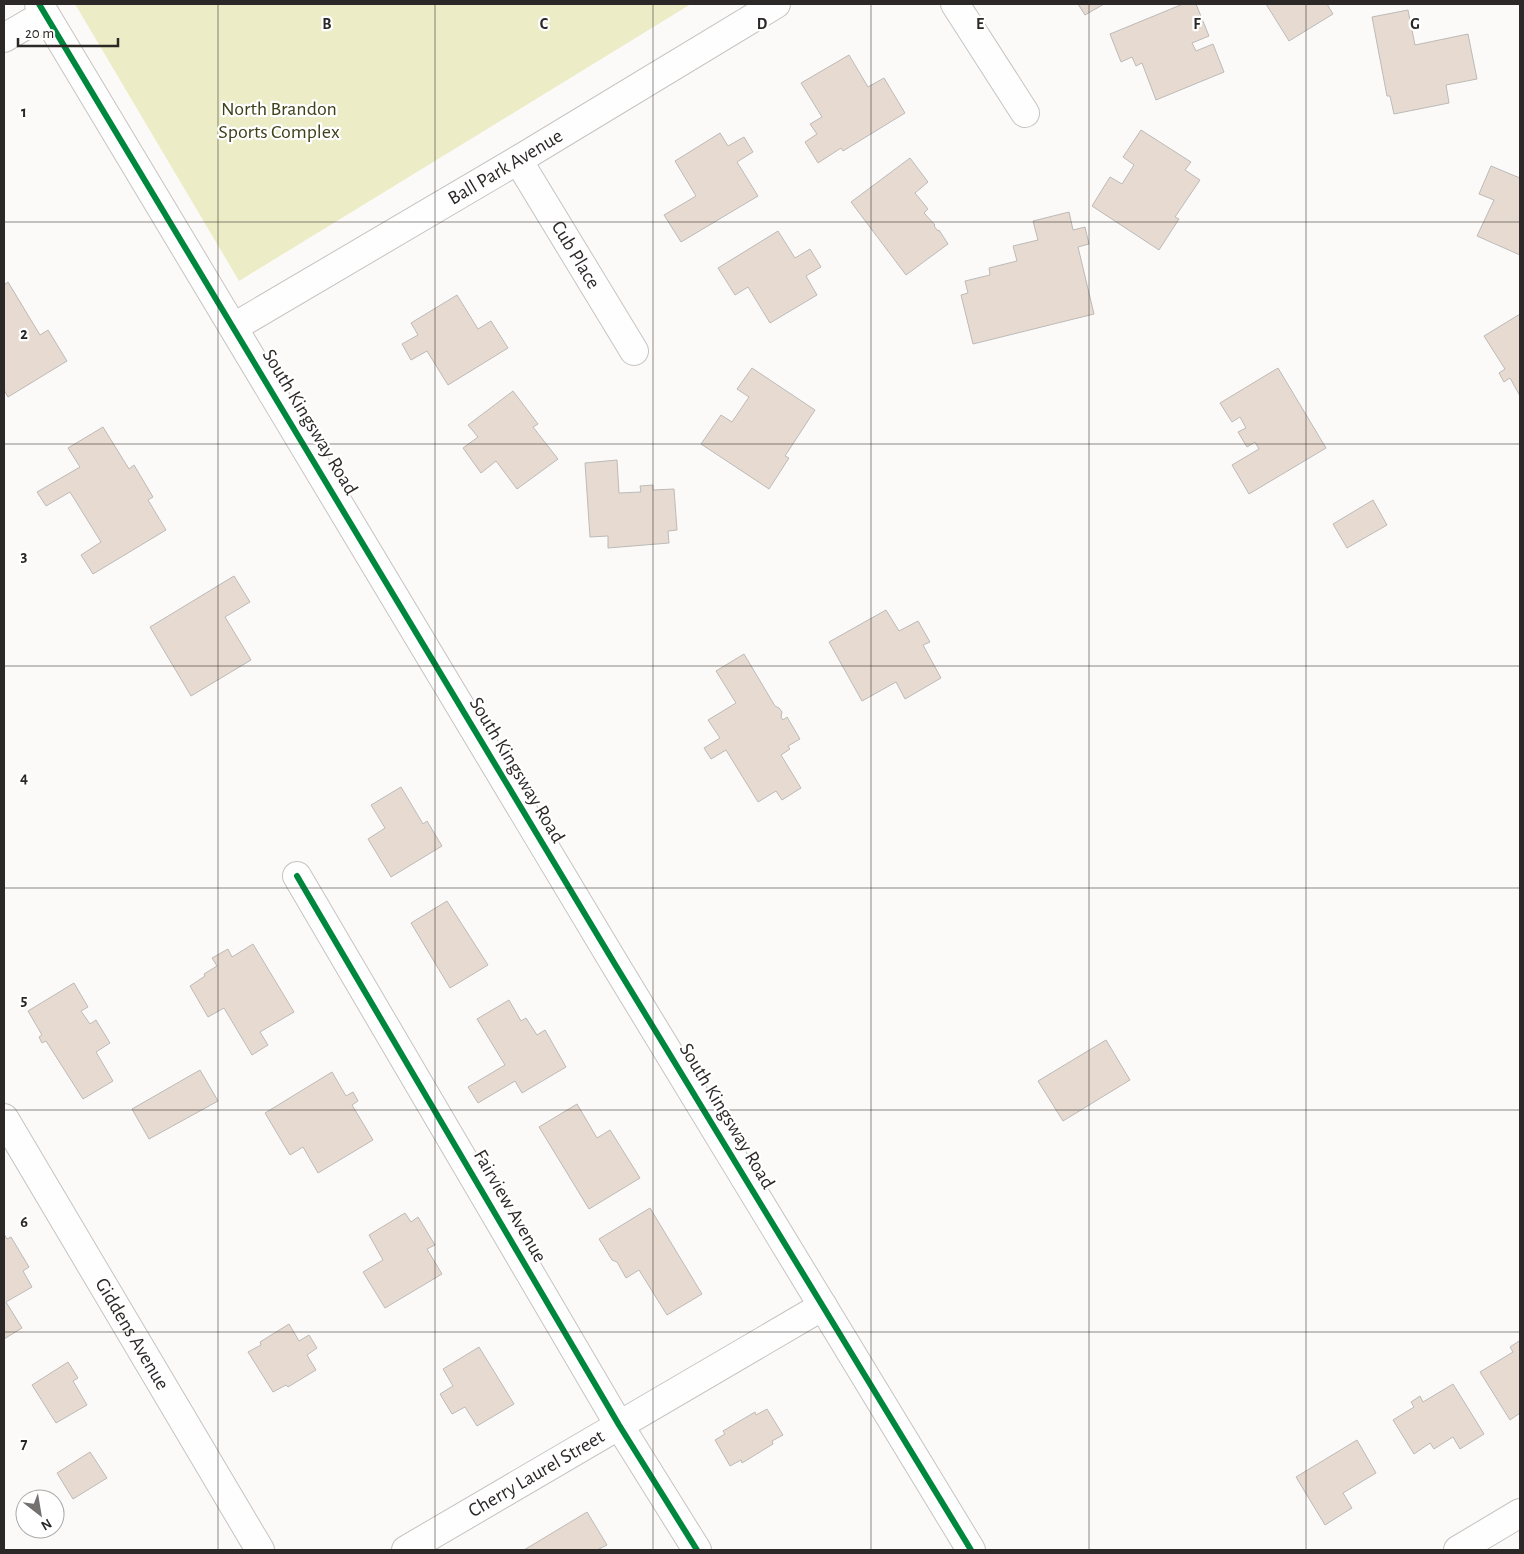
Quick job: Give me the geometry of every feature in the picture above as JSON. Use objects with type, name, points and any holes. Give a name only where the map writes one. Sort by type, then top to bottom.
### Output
[{"type":"street","name":"Ball Park Avenue","points":[[234,327],[518,160],[776,4]]},
{"type":"street","points":[[955,4],[1025,113]]},
{"type":"street","points":[[4,38],[42,9]]},
{"type":"street","name":"South Kingsway Road","points":[[42,9],[611,958],[971,1550]]},
{"type":"street","name":"Cub Place","points":[[518,160],[634,351]]},
{"type":"street","name":"Fairview Avenue","points":[[297,876],[620,1425],[697,1550]]},
{"type":"street","name":"Giddens Avenue","points":[[4,1118],[260,1550]]},
{"type":"street","name":"Cherry Laurel Street","points":[[406,1550],[824,1306]]},
{"type":"street","points":[[1458,1550],[1520,1513]]},
{"type":"green space","name":"North Brandon Sports Complex","points":[[75,4],[691,4],[239,281]]},
{"type":"building","points":[[1078,4],[1104,4],[1085,15]]},
{"type":"building","points":[[1183,4],[1196,4],[1209,36],[1192,43],[1196,51],[1213,44],[1224,72],[1156,100],[1142,63],[1136,66],[1132,57],[1121,62],[1110,34]]},
{"type":"building","points":[[1266,4],[1327,4],[1333,14],[1289,41]]},
{"type":"building","points":[[1408,10],[1415,45],[1468,34],[1477,79],[1446,85],[1449,103],[1394,114],[1390,96],[1387,96],[1372,17]]},
{"type":"building","points":[[849,55],[868,87],[884,78],[905,113],[843,151],[841,148],[818,163],[805,142],[817,134],[810,124],[822,117],[801,83]]},
{"type":"building","points":[[1141,130],[1191,162],[1185,170],[1200,180],[1175,217],[1179,219],[1159,250],[1092,206],[1110,177],[1122,184],[1134,165],[1123,157]]},
{"type":"building","points":[[720,133],[728,146],[744,137],[753,152],[737,162],[758,196],[681,242],[664,215],[696,196],[675,161]]},
{"type":"building","points":[[910,158],[928,182],[915,193],[928,209],[924,213],[948,244],[906,275],[851,202]]},
{"type":"building","points":[[1491,166],[1520,178],[1520,255],[1477,236],[1494,200],[1479,194]]},
{"type":"building","points":[[1069,212],[1073,230],[1085,227],[1089,244],[1078,247],[1094,314],[973,344],[961,295],[968,293],[965,281],[990,275],[989,268],[1017,261],[1013,246],[1038,240],[1033,221]]},
{"type":"building","points":[[778,231],[795,258],[810,249],[821,267],[806,276],[817,295],[770,323],[748,287],[735,295],[718,268]]},
{"type":"building","points":[[8,282],[40,335],[48,330],[67,361],[8,397],[4,390],[4,285]]},
{"type":"building","points":[[457,295],[478,329],[491,321],[508,348],[448,385],[427,351],[411,360],[402,344],[418,335],[411,323]]},
{"type":"building","points":[[1520,314],[1520,396],[1510,378],[1504,382],[1499,373],[1505,369],[1484,336]]},
{"type":"building","points":[[752,368],[815,410],[785,456],[789,458],[769,489],[701,444],[721,415],[732,422],[749,397],[737,389]]},
{"type":"building","points":[[1278,368],[1326,448],[1249,494],[1232,465],[1259,449],[1255,442],[1247,447],[1238,432],[1246,428],[1240,417],[1232,422],[1220,403]]},
{"type":"building","points":[[513,391],[538,424],[533,427],[558,459],[517,489],[496,461],[481,473],[463,448],[478,437],[468,425]]},
{"type":"building","points":[[103,427],[129,469],[134,465],[153,497],[148,500],[166,530],[93,574],[81,555],[101,542],[70,492],[46,506],[37,492],[80,467],[68,448]]},
{"type":"building","points":[[617,460],[619,493],[641,492],[640,486],[653,485],[653,490],[674,489],[677,530],[668,531],[669,543],[608,548],[608,536],[590,537],[585,463]]},
{"type":"building","points":[[1373,500],[1387,525],[1347,548],[1333,524]]},
{"type":"building","points":[[234,576],[250,602],[225,617],[251,660],[191,696],[150,627]]},
{"type":"building","points":[[886,610],[899,631],[918,621],[930,642],[923,645],[941,678],[905,699],[896,682],[862,701],[829,642]]},
{"type":"building","points":[[744,654],[775,706],[782,712],[781,717],[783,720],[787,717],[800,739],[788,746],[790,749],[781,755],[801,788],[782,800],[776,791],[758,802],[726,750],[711,759],[704,748],[720,738],[708,720],[736,703],[716,671]]},
{"type":"building","points":[[401,787],[423,824],[427,821],[442,846],[391,877],[368,839],[385,828],[371,805]]},
{"type":"building","points":[[447,901],[488,965],[450,988],[411,923]]},
{"type":"building","points":[[253,944],[294,1012],[260,1032],[268,1045],[252,1055],[224,1008],[208,1017],[190,986],[217,966],[212,958],[228,949],[232,957]]},
{"type":"building","points":[[74,983],[88,1007],[81,1011],[90,1024],[96,1020],[110,1043],[96,1052],[113,1081],[83,1099],[46,1041],[42,1043],[39,1037],[42,1035],[28,1011]]},
{"type":"building","points":[[509,1000],[521,1021],[526,1018],[537,1035],[545,1030],[566,1067],[522,1093],[515,1081],[478,1103],[468,1087],[505,1065],[477,1019]]},
{"type":"building","points":[[1106,1040],[1130,1080],[1063,1121],[1038,1081]]},
{"type":"building","points":[[200,1070],[218,1101],[149,1139],[132,1109]]},
{"type":"building","points":[[332,1072],[346,1096],[353,1092],[358,1101],[352,1105],[373,1140],[318,1173],[303,1147],[290,1155],[265,1113]]},
{"type":"building","points":[[577,1104],[597,1138],[610,1130],[640,1178],[589,1209],[539,1127]]},
{"type":"building","points":[[650,1208],[702,1294],[667,1315],[639,1270],[626,1278],[617,1262],[612,1260],[599,1239]]},
{"type":"building","points":[[405,1213],[411,1222],[418,1217],[435,1245],[427,1249],[442,1274],[385,1308],[363,1272],[383,1260],[369,1235]]},
{"type":"building","points":[[4,1234],[7,1239],[11,1237],[29,1267],[23,1271],[32,1287],[6,1302],[22,1328],[4,1339]]},
{"type":"building","points":[[289,1324],[299,1341],[309,1335],[317,1348],[307,1355],[316,1370],[288,1387],[286,1385],[273,1392],[248,1352],[261,1345],[260,1342]]},
{"type":"building","points":[[1519,1341],[1520,1413],[1510,1420],[1480,1372],[1513,1352],[1510,1347]]},
{"type":"building","points":[[479,1347],[514,1404],[477,1426],[465,1407],[452,1414],[440,1394],[453,1386],[443,1369]]},
{"type":"building","points":[[68,1362],[78,1378],[73,1381],[87,1405],[56,1423],[32,1385]]},
{"type":"building","points":[[1453,1384],[1484,1434],[1460,1449],[1453,1437],[1434,1449],[1430,1443],[1414,1454],[1393,1420],[1414,1407],[1411,1402],[1420,1396],[1423,1402]]},
{"type":"building","points":[[767,1409],[783,1435],[772,1441],[773,1444],[742,1463],[741,1460],[730,1466],[715,1440],[725,1434],[723,1431],[755,1412],[756,1415]]},
{"type":"building","points":[[1357,1440],[1376,1473],[1343,1493],[1352,1508],[1325,1525],[1296,1477]]},
{"type":"building","points":[[90,1452],[107,1478],[73,1499],[57,1473]]},
{"type":"building","points":[[587,1512],[607,1545],[597,1550],[524,1550]]},
{"type":"cycle path","points":[[39,4],[616,966],[971,1550]]},
{"type":"cycle path","points":[[297,876],[619,1425],[697,1550]]}]
